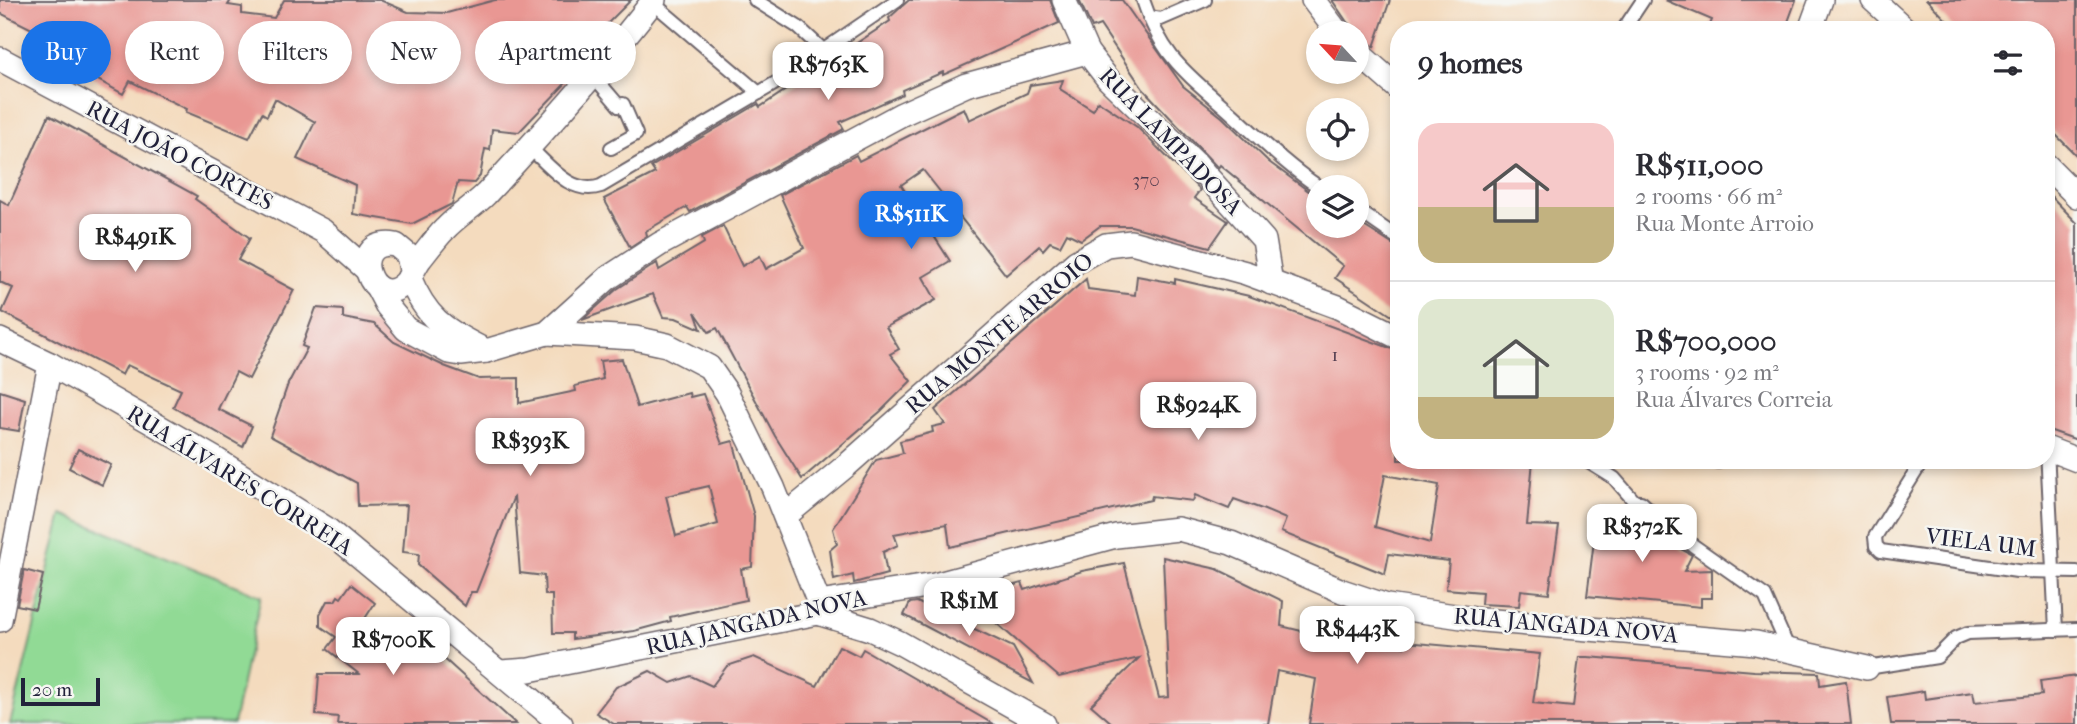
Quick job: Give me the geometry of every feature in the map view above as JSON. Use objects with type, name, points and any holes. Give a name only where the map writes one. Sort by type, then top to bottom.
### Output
[{"type":"street","name":"RUA LAMPADOSA","points":[[1064,0],[1087,52],[1108,79],[1194,162],[1264,240],[1271,283]]},
{"type":"street","points":[[1313,0],[1329,21]]},
{"type":"street","points":[[1813,21],[1821,0]]},
{"type":"street","points":[[1873,0],[1896,21]]},
{"type":"street","points":[[636,21],[653,1]]},
{"type":"street","points":[[547,333],[608,278],[660,244],[902,114],[966,85],[1087,52]]},
{"type":"street","name":"RUA JOÃO CORTES","points":[[0,59],[323,231]]},
{"type":"street","points":[[1369,62],[1390,81]]},
{"type":"street","points":[[371,278],[392,290],[405,284],[446,227],[474,206],[529,147],[582,84]]},
{"type":"street","points":[[2055,174],[2077,196]]},
{"type":"street","points":[[371,278],[369,255],[389,245],[446,227]]},
{"type":"street","points":[[323,231],[389,245],[408,255],[410,274],[427,313],[444,327],[486,351]]},
{"type":"street","points":[[323,231],[371,278],[395,317],[421,340],[438,349],[461,354],[486,351],[547,333],[635,338],[667,345],[709,367],[727,393],[785,516],[818,608],[900,643],[1044,724]]},
{"type":"street","name":"RUA MONTE ARROIO","points":[[785,516],[847,465],[1076,262],[1099,249],[1122,241],[1246,273],[1338,307],[1390,333]]},
{"type":"street","name":"RUA ÁLVARES CORREIA","points":[[0,340],[50,364],[217,460],[327,529],[561,724]]},
{"type":"street","points":[[0,620],[50,364]]},
{"type":"street","points":[[2055,452],[2077,460]]},
{"type":"street","name":"RUA JANGADA NOVA","points":[[501,672],[529,670],[934,584],[1116,536],[1178,528],[1231,543],[1342,591],[1387,606],[1482,620],[1756,643],[1867,668]]},
{"type":"lane","points":[[755,0],[798,27],[824,51]]},
{"type":"lane","points":[[529,147],[575,188],[590,189],[677,144],[760,93],[897,0]]},
{"type":"lane","points":[[1143,0],[1149,17],[1180,69],[1273,152],[1306,177]]},
{"type":"lane","points":[[1149,17],[1161,19],[1171,16],[1205,0]]},
{"type":"lane","points":[[1629,21],[1643,0]]},
{"type":"lane","points":[[653,1],[760,93]]},
{"type":"lane","points":[[600,84],[619,106],[622,104],[636,134],[611,148]]},
{"type":"lane","points":[[1369,218],[1390,232]]},
{"type":"lane","points":[[1600,469],[1614,478],[1635,502],[1641,502],[1674,532],[1765,596],[1789,650]]},
{"type":"lane","name":"VIELA UM","points":[[1917,469],[1875,537],[1876,546],[1881,551],[1978,566],[2077,572]]},
{"type":"lane","points":[[2048,469],[2056,630]]},
{"type":"lane","points":[[1867,668],[1937,657],[1956,638],[1968,633],[2077,629]]},
{"type":"green space","points":[[62,514],[261,596],[233,724],[10,724]]},
{"type":"building","points":[[0,0],[231,0],[228,5],[242,7],[242,14],[274,18],[284,0],[380,0],[408,12],[447,13],[495,0],[631,0],[610,21],[475,21],[475,84],[565,84],[519,132],[492,129],[490,150],[485,149],[480,176],[474,183],[458,182],[452,204],[412,224],[353,214],[355,185],[297,159],[315,122],[275,99],[267,116],[262,113],[249,138],[186,112],[187,109],[136,84],[224,84],[224,21],[125,21],[125,84],[128,84],[123,94],[105,84],[111,84],[111,21],[21,21],[21,24],[0,13]]},
{"type":"building","points":[[909,0],[1050,0],[1059,23],[943,75],[943,72],[902,90],[903,94],[840,122],[844,129],[690,212],[687,207],[646,231],[647,236],[630,247],[604,199],[655,173],[651,167],[758,104],[760,107],[890,21],[889,18]]},
{"type":"building","points":[[1079,0],[1122,0],[1183,86],[1222,117],[1269,162],[1306,189],[1306,236],[1220,165],[1218,168],[1143,89],[1100,25],[1092,28]]},
{"type":"building","points":[[1332,0],[1390,0],[1374,47],[1369,42],[1369,21],[1346,21]]},
{"type":"building","points":[[1665,0],[1796,0],[1788,21],[1712,20]]},
{"type":"building","points":[[1927,0],[2077,0],[2077,156],[2055,134],[2055,21],[1947,21]]},
{"type":"building","points":[[1063,80],[1060,89],[1093,110],[1098,101],[1137,127],[1200,190],[1194,198],[1228,221],[1210,247],[1131,226],[1100,226],[1081,240],[1067,233],[1060,246],[1050,242],[1043,250],[1039,246],[1006,275],[923,170],[901,185],[950,261],[923,277],[936,300],[886,327],[899,349],[890,354],[911,381],[881,411],[802,479],[775,436],[717,328],[709,332],[695,312],[701,329],[676,318],[663,317],[653,294],[582,320],[617,289],[657,263],[659,270],[704,243],[702,237],[723,226],[742,266],[760,256],[766,269],[804,248],[780,195],[856,155],[859,161],[964,108],[969,120],[1027,93],[1030,85]]},
{"type":"building","points":[[49,115],[197,196],[195,199],[250,238],[238,260],[294,290],[249,379],[236,372],[218,409],[252,426],[243,447],[173,407],[181,390],[127,365],[122,375],[2,312],[13,288],[0,282],[0,200],[9,205]]},
{"type":"building","points":[[2055,200],[2077,223],[2077,440],[2055,432]]},
{"type":"building","points":[[1369,229],[1390,243],[1390,315],[1335,278],[1343,266],[1309,238],[1369,238]]},
{"type":"building","points":[[1137,276],[1175,283],[1175,279],[1249,296],[1390,348],[1390,469],[1532,469],[1527,525],[1559,526],[1549,593],[1521,590],[1519,606],[1481,604],[1482,592],[1446,589],[1449,561],[1389,554],[1385,574],[1281,532],[1286,519],[1262,509],[1234,499],[1229,509],[1195,495],[1193,501],[1152,496],[1151,500],[950,547],[947,524],[894,534],[898,545],[883,552],[887,574],[854,583],[853,575],[834,580],[830,550],[837,544],[833,529],[876,460],[903,453],[900,441],[933,432],[932,427],[945,424],[935,410],[1086,279],[1088,289],[1135,295]],"holes":[[[1385,475],[1439,485],[1430,543],[1375,527]]]},
{"type":"building","points":[[316,308],[343,310],[343,318],[374,324],[394,342],[444,366],[479,379],[519,378],[519,403],[576,391],[575,386],[603,379],[600,361],[622,359],[637,407],[689,393],[690,397],[703,394],[722,444],[733,441],[754,516],[752,567],[741,569],[746,600],[670,617],[671,621],[634,631],[572,639],[572,633],[553,633],[552,595],[545,595],[544,576],[520,573],[514,496],[476,592],[471,592],[465,606],[418,565],[419,554],[403,552],[407,505],[358,506],[357,483],[270,436],[288,384],[307,348],[302,346]],"holes":[[[709,486],[718,524],[676,536],[666,496]]]},
{"type":"building","points":[[0,391],[25,399],[19,431],[0,428]]},
{"type":"building","points":[[78,449],[111,465],[102,485],[69,468]]},
{"type":"building","points":[[1598,509],[1628,516],[1642,514],[1672,544],[1692,555],[1684,571],[1712,570],[1712,598],[1701,598],[1701,607],[1587,596]]},
{"type":"building","points":[[1163,557],[1217,569],[1283,601],[1281,626],[1358,645],[1361,633],[1404,647],[1405,642],[1540,654],[1533,703],[1573,707],[1579,657],[1588,657],[1754,671],[1819,673],[1820,685],[1846,681],[1851,724],[1309,724],[1316,679],[1277,671],[1268,724],[1113,724],[1091,705],[1139,658],[1059,677],[967,598],[1022,583],[1025,590],[1082,571],[1124,563],[1159,698],[1169,697]]},
{"type":"building","points":[[24,570],[43,575],[35,609],[17,605]]},
{"type":"building","points":[[351,584],[375,603],[364,620],[407,650],[418,635],[516,724],[337,724],[338,717],[316,715],[319,674],[359,674],[327,649],[336,637],[320,626],[320,614],[327,601],[335,601],[338,596],[341,598]]},
{"type":"building","points":[[917,602],[1013,647],[1033,683],[904,615],[910,603]]},
{"type":"building","points":[[839,646],[859,656],[863,649],[993,724],[614,724],[596,713],[616,687],[650,671],[671,683],[691,676],[712,686],[727,666],[754,657],[817,686]]},
{"type":"building","points":[[2077,676],[2077,724],[1891,724],[1887,697],[1924,691],[1925,699],[1973,692],[1975,702],[2042,695],[2040,681]]}]
